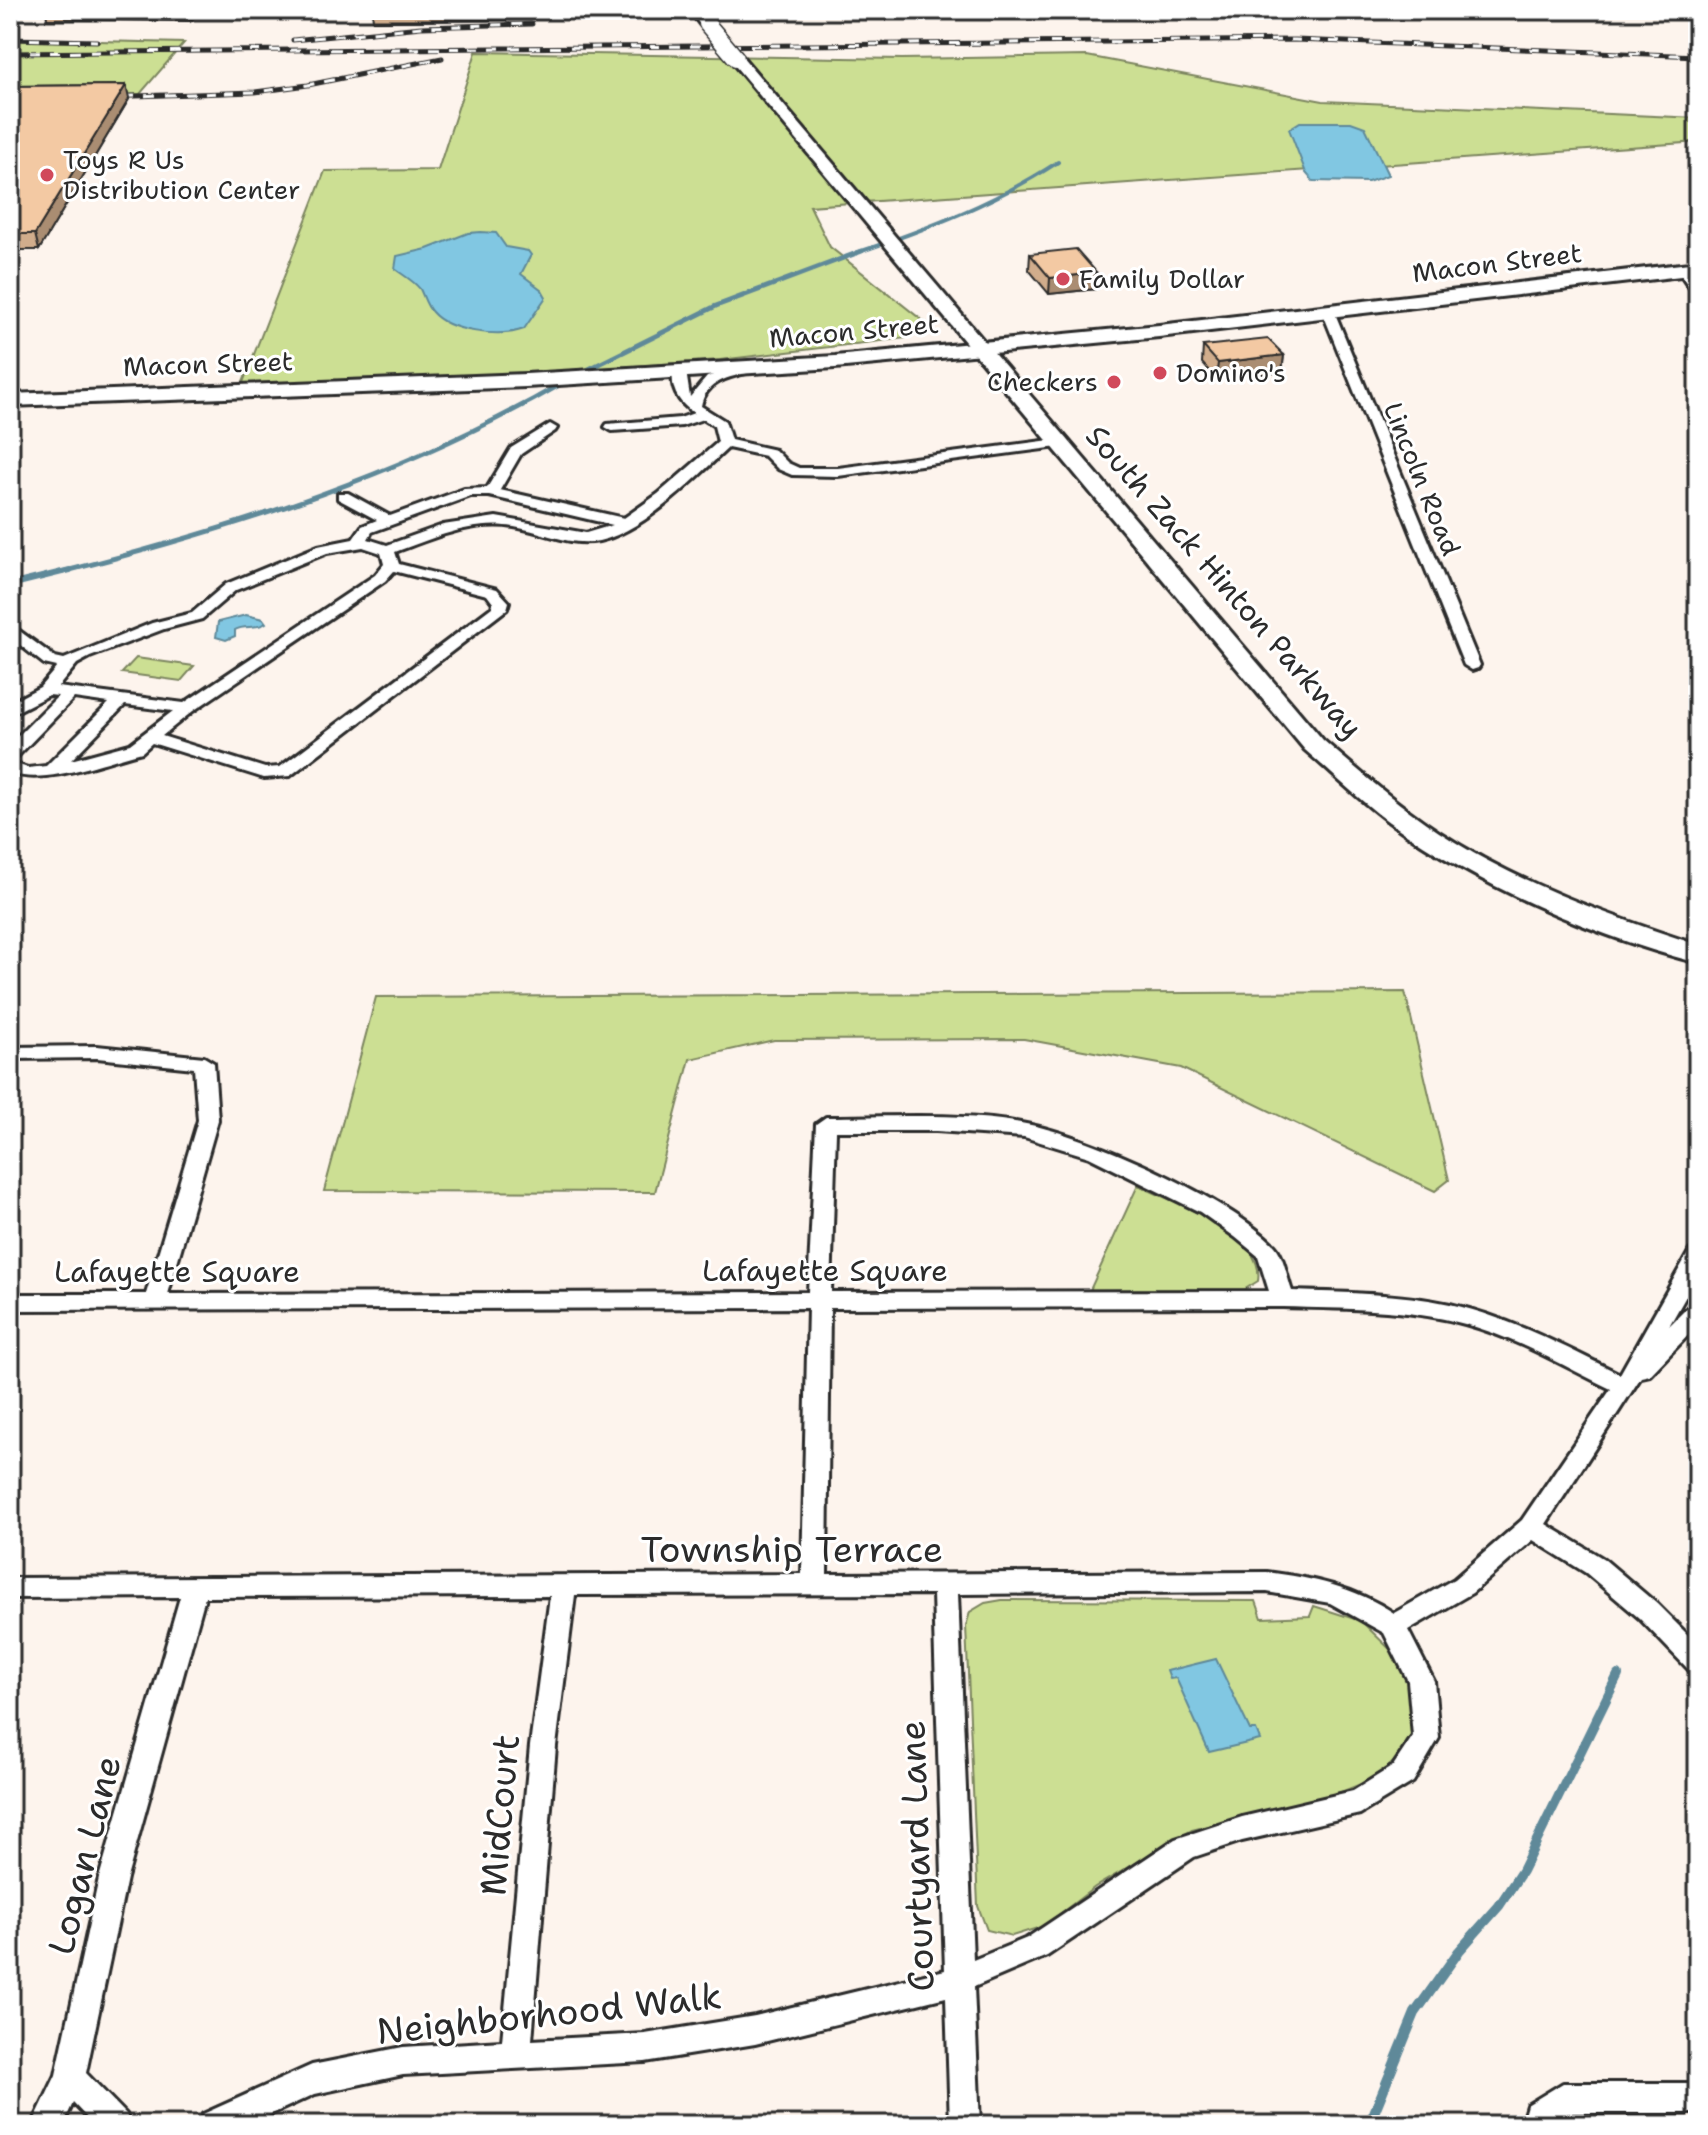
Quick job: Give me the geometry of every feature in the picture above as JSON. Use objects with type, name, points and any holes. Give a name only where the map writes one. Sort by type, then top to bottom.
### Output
[{"type":"main road","name":"South Zack Hinton Parkway","points":[[696,10],[1314,745],[1398,816],[1487,868],[1596,921],[1698,954]]},
{"type":"main road","name":"Macon Street","points":[[10,400],[751,368],[980,349],[1691,268]]},
{"type":"street","points":[[1691,268],[1698,291]]},
{"type":"street","name":"Lincoln Road","points":[[1328,311],[1472,665]]},
{"type":"street","points":[[699,411],[698,392],[709,380],[751,368]]},
{"type":"street","points":[[679,371],[678,394],[720,424],[725,443]]},
{"type":"street","points":[[612,427],[667,425],[699,411]]},
{"type":"street","points":[[492,492],[516,451],[550,428]]},
{"type":"street","points":[[725,443],[770,453],[783,466],[797,472],[838,472],[1058,443]]},
{"type":"street","points":[[10,787],[19,770],[51,770],[136,748],[187,708],[351,598],[389,558],[448,528],[474,523],[509,522],[582,538],[606,534],[625,523],[725,443]]},
{"type":"street","points":[[358,543],[367,529],[469,492],[492,492],[625,523]]},
{"type":"street","points":[[343,496],[389,521]]},
{"type":"street","points":[[10,710],[46,690],[68,664],[84,654],[143,631],[197,616],[231,587],[323,549],[358,543],[375,545],[389,558],[492,592],[501,602],[499,609],[284,772],[264,773],[149,737]]},
{"type":"street","points":[[10,629],[50,661],[68,664]]},
{"type":"street","points":[[46,690],[187,708]]},
{"type":"street","points":[[10,754],[70,693]]},
{"type":"street","points":[[51,770],[121,700]]},
{"type":"street","points":[[10,1053],[97,1052],[204,1063],[208,1120],[154,1303]]},
{"type":"street","points":[[814,1584],[826,1124],[936,1124],[1025,1130],[1096,1152],[1208,1207],[1243,1232],[1268,1252],[1283,1299]]},
{"type":"street","points":[[1393,1626],[1463,1586],[1531,1527],[1625,1386],[1698,1255]]},
{"type":"street","name":"Lafayette Square","points":[[10,1302],[1283,1299],[1379,1303],[1451,1312],[1524,1338],[1625,1386]]},
{"type":"street","points":[[1625,1386],[1698,1311]]},
{"type":"street","points":[[1531,1527],[1595,1566],[1648,1611],[1698,1662]]},
{"type":"street","name":"Township Terrace","points":[[10,1588],[1267,1582],[1321,1589],[1358,1601],[1393,1626]]},
{"type":"street","name":"MidCourt","points":[[516,2053],[543,1746],[564,1585]]},
{"type":"street","name":"Courtyard Lane","points":[[945,1585],[965,2125]]},
{"type":"street","name":"Logan Lane","points":[[47,2125],[70,2078],[113,1878],[195,1588]]},
{"type":"street","name":"Neighborhood Walk","points":[[214,2125],[312,2080],[403,2061],[645,2048],[739,2033],[959,1980],[1037,1947],[1185,1848],[1242,1829],[1360,1802],[1403,1774],[1426,1738],[1421,1681],[1393,1626]]},
{"type":"street","points":[[70,2078],[115,2125]]},
{"type":"street","points":[[1536,2125],[1538,2116],[1563,2098],[1698,2098]]},
{"type":"green space","points":[[10,39],[184,43],[140,94],[10,96]]},
{"type":"green space","points":[[476,52],[902,59],[1087,56],[1323,101],[1698,118],[1698,142],[810,206],[830,247],[928,325],[906,338],[720,360],[239,393],[325,171],[438,170]]},
{"type":"green space","points":[[136,658],[194,666],[181,681],[122,673]]},
{"type":"green space","points":[[1405,992],[1449,1180],[1435,1191],[1181,1068],[1024,1039],[774,1040],[690,1059],[655,1192],[324,1191],[376,997]]},
{"type":"green space","points":[[1138,1185],[1194,1211],[1233,1234],[1248,1248],[1257,1264],[1258,1281],[1245,1289],[1090,1290]]},
{"type":"green space","points":[[1002,1600],[1256,1601],[1262,1618],[1310,1616],[1314,1606],[1361,1621],[1400,1659],[1414,1692],[1413,1736],[1399,1757],[1376,1778],[1331,1796],[1192,1830],[1095,1887],[1044,1926],[1012,1936],[987,1930],[978,1906],[966,1626],[970,1612],[985,1603]]},
{"type":"water","points":[[1300,122],[1351,122],[1365,127],[1388,175],[1368,182],[1313,181],[1306,173],[1289,129]]},
{"type":"water","points":[[468,233],[496,233],[506,247],[528,251],[531,255],[521,274],[542,290],[546,297],[524,329],[489,333],[450,324],[432,312],[418,286],[395,269],[397,256],[427,249]]},
{"type":"water","points":[[246,615],[263,619],[266,623],[239,628],[235,630],[235,636],[226,640],[216,637],[218,622]]},
{"type":"water","points":[[1216,1659],[1250,1730],[1256,1730],[1260,1740],[1209,1752],[1176,1678],[1170,1679],[1167,1671]]},
{"type":"building","name":"Toys R Us Distribution Center","points":[[126,85],[35,234],[10,234],[10,86]]},
{"type":"building","points":[[1076,249],[1097,273],[1050,278],[1030,254]]},
{"type":"building","points":[[1268,339],[1284,355],[1218,363],[1203,346]]},
{"type":"waterway","points":[[856,253],[960,214],[1058,162]]},
{"type":"waterway","points":[[579,374],[716,306],[862,251]]},
{"type":"waterway","points":[[62,572],[193,536],[322,494],[447,443],[568,380]]},
{"type":"waterway","points":[[62,572],[70,570]]},
{"type":"waterway","points":[[10,585],[62,572]]},
{"type":"waterway","points":[[1369,2125],[1415,2013],[1459,1951],[1499,1906],[1522,1871],[1618,1675]]},
{"type":"railway","points":[[293,40],[421,27],[532,24]]},
{"type":"railway","points":[[10,39],[97,41]]},
{"type":"railway","points":[[10,53],[1295,40],[1698,56]]},
{"type":"railway","points":[[105,97],[255,92],[308,85],[442,58]]},
{"type":"place","name":"Toys R Us Distribution Center","points":[[47,175]]},
{"type":"place","name":"Family Dollar","points":[[1063,279]]},
{"type":"place","name":"Domino's","points":[[1160,373]]},
{"type":"place","name":"Checkers","points":[[1114,382]]}]
